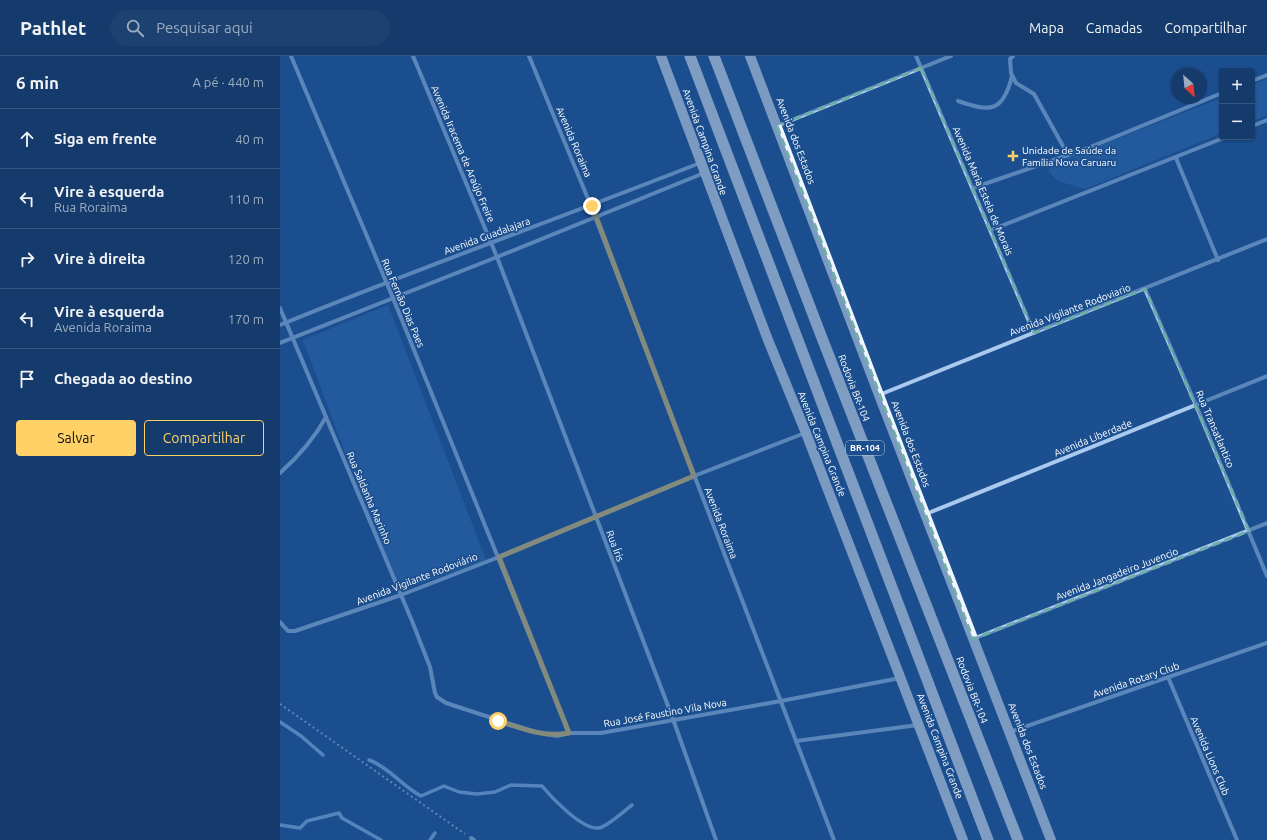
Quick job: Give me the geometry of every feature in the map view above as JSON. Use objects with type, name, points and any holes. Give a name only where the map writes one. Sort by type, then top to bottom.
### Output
[{"type":"highway","name":"BR-104","points":[[690,56],[988,840]]},
{"type":"highway","name":"Rodovia BR-104","points":[[714,56],[819,331],[1018,840]]},
{"type":"main road","name":"Avenida Campina Grande","points":[[661,56],[700,163],[768,340],[806,433],[963,840]]},
{"type":"main road","name":"Avenida dos Estados","points":[[750,56],[1051,840]]},
{"type":"street","name":"Rua Fernão Dias Paes","points":[[290,56],[393,298],[569,733]]},
{"type":"street","name":"Avenida Iracema de Araújo Freire","points":[[413,56],[497,257]]},
{"type":"street","name":"Avenida Roraima","points":[[529,56],[592,206],[834,840]]},
{"type":"street","name":"Avenida Maria Estela de Morais","points":[[916,56],[1034,333]]},
{"type":"street","points":[[777,126],[951,56]]},
{"type":"street","points":[[1012,56],[1010,59],[1013,76],[1016,82],[1034,94],[1068,155]]},
{"type":"street","points":[[1255,80],[1267,74]]},
{"type":"street","points":[[958,101],[979,108],[991,107],[1000,103],[1008,93],[1013,76]]},
{"type":"street","points":[[973,188],[1068,155],[1142,127],[1219,94]]},
{"type":"street","points":[[1255,125],[1267,120]]},
{"type":"street","points":[[991,230],[1219,140]]},
{"type":"street","points":[[1176,158],[1218,260]]},
{"type":"street","name":"Avenida Guadalajara","points":[[280,325],[386,282],[592,206],[700,163]]},
{"type":"street","points":[[280,343],[704,173]]},
{"type":"street","name":"Avenida Vigilante Rodoviario","points":[[879,395],[1267,240]]},
{"type":"street","name":"Rua Íris","points":[[497,257],[595,518],[673,719],[716,840]]},
{"type":"street","name":"Rua Transatlantico","points":[[1145,289],[1196,405],[1267,576]]},
{"type":"street","name":"Rua Saldanha Marinho","points":[[280,308],[401,594],[430,667],[437,697]]},
{"type":"street","name":"Avenida Liberdade","points":[[925,514],[1267,376]]},
{"type":"street","points":[[280,473],[300,455],[317,433],[326,417]]},
{"type":"street","name":"Avenida Vigilante Rodoviário","points":[[280,622],[288,631],[295,631],[401,594],[499,557],[694,476],[806,433]]},
{"type":"street","name":"Avenida Jangadeiro Juvencio","points":[[973,639],[1267,523]]},
{"type":"street","name":"Avenida Rotary Club","points":[[1010,732],[1267,643]]},
{"type":"street","name":"Avenida Lions Club","points":[[1168,677],[1237,840]]},
{"type":"street","name":"Rua José Faustino Vila Nova","points":[[437,697],[452,706],[540,734],[557,736],[569,733],[601,733],[901,678]]},
{"type":"street","points":[[796,741],[918,725]]},
{"type":"path","points":[[280,704],[472,839]]},
{"type":"highlighted area","points":[[921,68],[1034,333],[1145,289],[1249,531],[973,639],[777,126]]},
{"type":"shaded area","points":[[1267,79],[1267,115],[1255,120],[1255,104],[1255,84]]},
{"type":"shaded area","points":[[1219,99],[1219,134],[1085,189],[1058,181],[1049,172],[1049,165]]},
{"type":"shaded area","points":[[388,305],[486,560],[397,592],[303,340]]},
{"type":"waterway","points":[[280,722],[301,736],[323,755]]},
{"type":"waterway","points":[[369,760],[390,772],[421,796],[444,786],[459,792],[477,794],[495,792],[511,785],[542,786],[576,819],[592,827],[603,827],[632,805]]},
{"type":"waterway","points":[[280,825],[300,828],[307,821],[339,813],[342,818],[381,840]]},
{"type":"waterway","points":[[430,840],[435,833]]},
{"type":"place","name":"Unidade de Saúde da Família Nova Caruaru","points":[[1013,156]]},
{"type":"route","points":[[498,721],[544,735],[557,736],[569,733],[499,557],[694,476],[592,206]]}]
